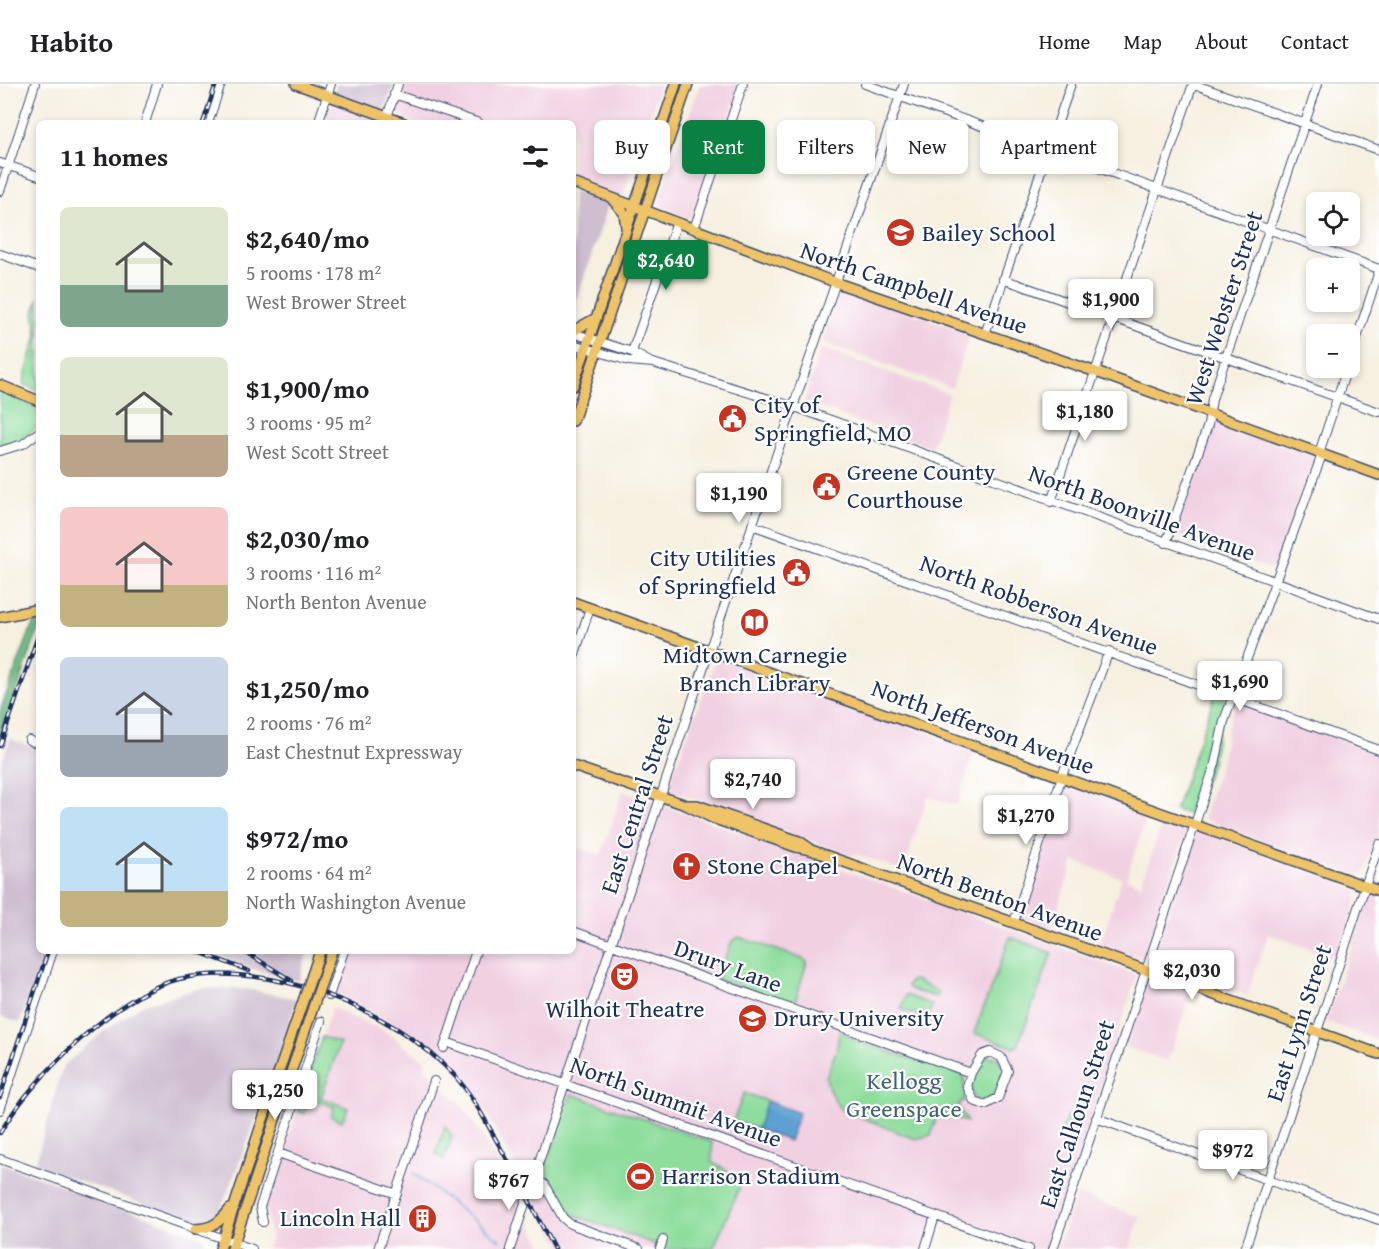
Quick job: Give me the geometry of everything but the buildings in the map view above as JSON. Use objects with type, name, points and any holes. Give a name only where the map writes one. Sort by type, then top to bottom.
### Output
[{"type":"main road","points":[[296,84],[396,120]]},
{"type":"main road","points":[[576,376],[676,84]]},
{"type":"main road","points":[[576,412],[688,84]]},
{"type":"main road","name":"North Campbell Avenue","points":[[576,184],[837,283],[1096,372],[1379,475]]},
{"type":"main road","points":[[607,196],[624,213],[626,232]]},
{"type":"main road","points":[[576,330],[596,318]]},
{"type":"main road","points":[[0,385],[36,400]]},
{"type":"main road","name":"North Jefferson Avenue","points":[[576,603],[1195,823],[1379,891]]},
{"type":"main road","points":[[0,617],[36,610]]},
{"type":"main road","name":"North Benton Avenue","points":[[576,767],[686,805],[712,818],[812,850],[1379,1054]]},
{"type":"main road","points":[[220,1249],[319,954]]},
{"type":"main road","points":[[233,1246],[332,954]]},
{"type":"main road","points":[[195,1229],[209,1228],[220,1223],[235,1202]]},
{"type":"street","points":[[0,191],[4,164],[35,84]]},
{"type":"street","points":[[147,120],[157,84]]},
{"type":"street","points":[[209,120],[221,84]]},
{"type":"street","points":[[319,120],[331,84]]},
{"type":"street","points":[[387,117],[398,84]]},
{"type":"street","points":[[694,229],[743,84]]},
{"type":"street","points":[[865,84],[980,126]]},
{"type":"street","name":"East Central Street","points":[[510,1249],[709,649],[795,407],[904,84]]},
{"type":"street","points":[[1058,120],[1071,84]]},
{"type":"street","points":[[1051,502],[1193,84],[1379,150]]},
{"type":"street","name":"West Webster Street","points":[[1166,543],[1208,425],[1226,357],[1318,84]]},
{"type":"street","points":[[394,94],[470,120]]},
{"type":"street","points":[[4,164],[36,175]]},
{"type":"street","points":[[985,334],[1039,174]]},
{"type":"street","points":[[1111,174],[1379,270],[1360,328]]},
{"type":"street","points":[[632,352],[677,222]]},
{"type":"street","points":[[0,254],[36,267]]},
{"type":"street","points":[[1003,279],[1379,412]]},
{"type":"street","name":"North Boonville Avenue","points":[[576,333],[629,361],[653,363]]},
{"type":"street","name":"North Boonville Avenue","points":[[576,345],[632,352],[653,363],[795,407],[1379,620]]},
{"type":"street","name":"East Calhoun Street","points":[[1053,1249],[1215,764],[1223,726],[1233,696],[1276,582],[1344,378]]},
{"type":"street","points":[[0,451],[23,444],[36,434]]},
{"type":"street","name":"North Robberson Avenue","points":[[752,525],[1109,651],[1379,750]]},
{"type":"street","points":[[576,651],[590,608]]},
{"type":"street","points":[[1014,922],[1062,776],[1109,651]]},
{"type":"street","points":[[29,740],[36,743]]},
{"type":"street","name":"East Lynn Street","points":[[1245,1249],[1379,844]]},
{"type":"street","name":"Drury Lane","points":[[576,932],[971,1073]]},
{"type":"street","points":[[0,1110],[52,954]]},
{"type":"street","points":[[329,996],[344,954]]},
{"type":"street","name":"North Summit Avenue","points":[[475,954],[445,1045],[564,1083],[1029,1249]]},
{"type":"street","points":[[263,1222],[260,1207],[321,1021]]},
{"type":"street","points":[[990,1053],[1001,1057],[1008,1071],[998,1098],[985,1105],[974,1101],[967,1086],[971,1073],[982,1055],[990,1053]]},
{"type":"street","points":[[378,1249],[434,1081]]},
{"type":"street","points":[[1096,1118],[1379,1220]]},
{"type":"street","points":[[278,1153],[397,1194]]},
{"type":"street","points":[[0,1159],[223,1239],[233,1246],[252,1249]]},
{"type":"street","points":[[531,1180],[544,1184],[563,1218],[570,1224],[639,1249]]},
{"type":"street","points":[[925,1249],[935,1216]]},
{"type":"street","points":[[660,1249],[663,1240]]},
{"type":"shaded area","points":[[336,84],[394,84],[384,111],[337,94],[334,92]]},
{"type":"shaded area","points":[[402,84],[660,84],[648,120],[594,120],[594,174],[630,174],[622,198],[576,181],[576,120],[410,120],[394,113]]},
{"type":"shaded area","points":[[700,84],[741,84],[729,120],[687,120]]},
{"type":"shaded area","points":[[330,104],[334,104],[379,120],[326,120]]},
{"type":"shaded area","points":[[682,135],[682,174],[710,174],[694,221],[662,207],[659,201]]},
{"type":"shaded area","points":[[576,191],[609,203],[576,301]]},
{"type":"shaded area","points":[[844,289],[970,333],[952,388],[822,342],[839,292]]},
{"type":"shaded area","points":[[821,348],[949,394],[932,448],[804,402]]},
{"type":"shaded area","points":[[1215,420],[1314,457],[1278,568],[1274,570],[1175,535]]},
{"type":"shaded area","points":[[576,609],[584,614],[576,639]]},
{"type":"shaded area","points":[[716,658],[975,750],[957,805],[928,796],[903,871],[854,853],[853,856],[672,791],[670,783]]},
{"type":"shaded area","points":[[1239,703],[1379,754],[1379,832],[1363,875],[1354,875],[1203,819],[1222,758],[1234,707]]},
{"type":"shaded area","points":[[10,739],[36,748],[36,954],[44,954],[20,1023],[0,1016],[0,767]]},
{"type":"shaded area","points":[[1066,784],[1148,812],[1126,879],[1141,884],[1164,817],[1187,829],[1143,959],[1100,945],[1122,878],[1074,861],[1051,928],[1026,918],[1022,914]]},
{"type":"shaded area","name":"Drury University","points":[[623,791],[1137,975],[1048,1249],[1019,1249],[932,1218],[921,1249],[563,1249],[483,1107],[448,1061],[429,1044],[336,992],[349,954],[576,954],[576,847],[601,855]]},
{"type":"shaded area","points":[[1199,831],[1357,889],[1357,899],[1337,958],[1268,934],[1247,996],[1154,963],[1153,957],[1195,836]]},
{"type":"shaded area","points":[[1379,866],[1379,1040],[1326,1022]]},
{"type":"shaded area","points":[[217,954],[307,954],[299,981],[243,966]]},
{"type":"shaded area","points":[[1150,979],[1191,993],[1168,1061],[1125,1047],[1146,982]]},
{"type":"shaded area","points":[[201,988],[248,989],[297,999],[266,1095],[218,1216],[208,1223],[197,1223],[35,1165],[63,1066],[104,1031],[142,1005]]},
{"type":"shaded area","points":[[332,1007],[386,1032],[427,1062],[424,1067],[466,1110],[514,1189],[544,1249],[267,1249],[271,1238],[265,1206]]},
{"type":"shaded area","points":[[0,1163],[205,1238],[201,1249],[0,1249]]},
{"type":"shaded area","points":[[1076,1194],[1140,1217],[1130,1249],[1057,1249]]},
{"type":"green space","points":[[36,338],[36,390],[23,384]]},
{"type":"green space","points":[[0,392],[35,407],[36,427],[15,441],[0,445]]},
{"type":"green space","points":[[34,621],[36,621],[36,636],[0,741],[0,711]]},
{"type":"green space","points":[[1215,695],[1225,698],[1227,703],[1218,730],[1212,762],[1193,815],[1175,810]]},
{"type":"green space","points":[[739,937],[807,962],[794,1005],[717,979],[732,941]]},
{"type":"green space","points":[[1010,937],[1052,953],[1018,1045],[1014,1048],[974,1033]]},
{"type":"green space","points":[[914,980],[939,992],[937,997],[911,990],[907,986],[910,981]]},
{"type":"green space","points":[[906,995],[932,1005],[927,1019],[901,1009]]},
{"type":"green space","name":"Kellogg Greenspace","points":[[843,1031],[852,1040],[964,1075],[964,1100],[958,1106],[967,1122],[938,1113],[931,1135],[915,1139],[840,1109],[829,1090],[826,1077],[837,1048],[839,1032]]},
{"type":"green space","points":[[322,1037],[340,1043],[321,1098],[348,1108],[342,1121],[331,1117],[334,1107],[310,1098],[304,1114],[297,1107]]},
{"type":"green space","points":[[988,1056],[998,1058],[1004,1071],[994,1096],[983,1102],[974,1097],[972,1081],[979,1064]]},
{"type":"green space","points":[[744,1093],[767,1101],[757,1129],[733,1121]]},
{"type":"green space","name":"Harrison Stadium","points":[[571,1094],[712,1142],[712,1161],[742,1181],[713,1249],[668,1249],[568,1213],[544,1171]]},
{"type":"green space","points":[[1067,1116],[1079,1120],[1071,1140],[1060,1136]]},
{"type":"green space","points":[[445,1126],[452,1136],[444,1159],[436,1154]]},
{"type":"water","points":[[767,1101],[799,1113],[789,1141],[757,1129]]},
{"type":"waterway","points":[[413,1173],[500,1240]]},
{"type":"railway","points":[[204,120],[216,84]]},
{"type":"railway","points":[[0,746],[36,642]]},
{"type":"railway","points":[[0,1097],[47,954]]},
{"type":"railway","points":[[204,954],[249,971]]},
{"type":"railway","points":[[249,954],[292,981]]},
{"type":"railway","points":[[0,1133],[32,1089],[78,1041],[103,1020],[155,987],[179,979],[214,975],[251,976],[290,983],[328,995],[398,1030],[429,1052],[455,1076],[484,1118],[554,1249]]},
{"type":"place","name":"Bailey School","points":[[901,233]]},
{"type":"place","name":"City of Springfield, MO","points":[[733,419]]},
{"type":"place","name":"Greene County Courthouse","points":[[826,486]]},
{"type":"place","name":"City Utilities of Springfield","points":[[797,572]]},
{"type":"place","name":"Midtown Carnegie Branch Library","points":[[755,622]]},
{"type":"place","name":"Stone Chapel","points":[[686,866]]},
{"type":"place","name":"Wilhoit Theatre","points":[[625,976]]},
{"type":"place","name":"Drury University","points":[[753,1018]]},
{"type":"place","name":"Harrison Stadium","points":[[641,1176]]},
{"type":"place","name":"Lincoln Hall","points":[[422,1218]]}]
